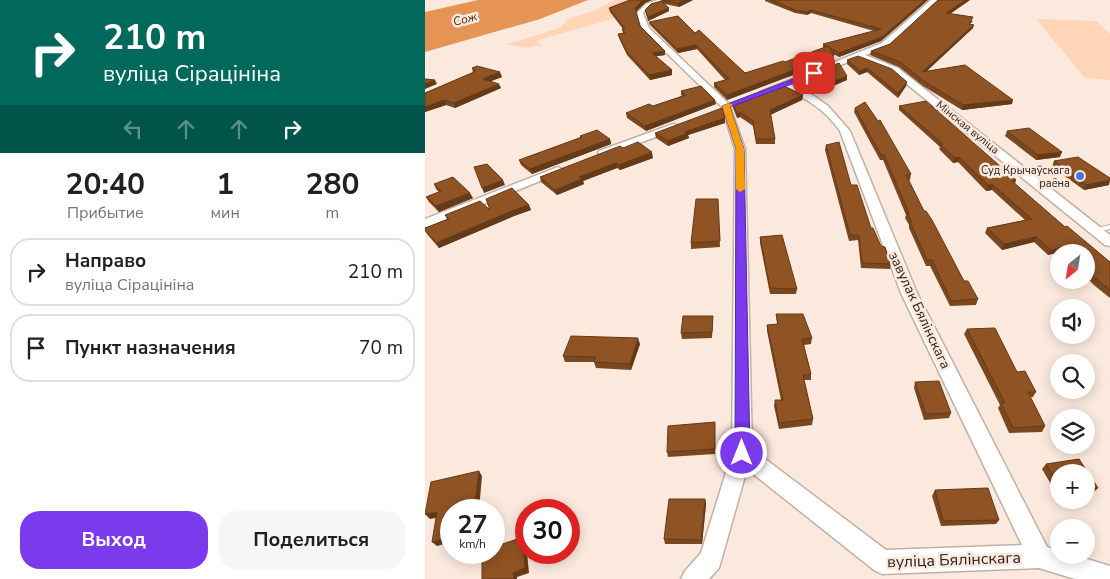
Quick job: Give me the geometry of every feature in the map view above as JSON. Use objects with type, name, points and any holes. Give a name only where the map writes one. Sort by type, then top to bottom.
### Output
[{"type":"street","points":[[665,0],[648,5],[640,13],[646,29],[726,106],[740,149],[742,453],[711,560],[693,579]]},
{"type":"street","points":[[751,97],[885,45],[935,0]]},
{"type":"street","name":"Мінская вуліца","points":[[885,45],[883,50],[895,70]]},
{"type":"street","name":"Мінская вуліца","points":[[860,56],[895,70],[1110,242]]},
{"type":"street","name":"завулак Бялінскага","points":[[784,85],[815,99],[833,114],[845,131],[909,293],[1039,556]]},
{"type":"street","points":[[594,156],[683,123]]},
{"type":"street","points":[[425,224],[567,166]]},
{"type":"street","name":"вуліца Бялінскага","points":[[742,453],[882,562],[1039,556],[1110,578]]},
{"type":"lane","points":[[1095,230],[1110,227]]},
{"type":"shaded area","points":[[615,0],[633,0],[632,13],[536,41],[542,45],[526,48],[507,44],[560,28],[568,19],[593,11]]},
{"type":"shaded area","points":[[1036,19],[1096,21],[1110,34],[1110,80],[1085,78]]},
{"type":"water","name":"Сож","points":[[478,0],[588,0],[540,19],[425,52],[425,12]]},
{"type":"building","points":[[630,0],[643,0],[635,8],[640,26],[665,51],[652,53],[672,70],[649,75],[626,51],[618,34],[625,33],[622,29],[625,29],[609,8]]},
{"type":"building","points":[[662,0],[685,0],[678,3]]},
{"type":"building","points":[[771,0],[925,0],[882,37],[839,53],[823,44],[881,29],[811,10],[807,12],[795,10]]},
{"type":"building","points":[[938,0],[966,0],[946,13],[973,17],[969,24],[974,25],[922,72],[965,65],[1013,100],[963,105],[924,81],[900,62],[871,51],[890,44]]},
{"type":"building","points":[[661,1],[669,8],[648,17],[645,10],[651,4]]},
{"type":"building","points":[[678,16],[695,33],[699,30],[745,73],[785,62],[828,46],[834,55],[727,95],[714,83],[729,79],[696,45],[677,49],[649,22]]},
{"type":"building","points":[[858,56],[892,69],[907,82],[898,93],[867,68],[860,71],[847,60]]},
{"type":"building","points":[[839,63],[847,76],[814,89],[795,80]]},
{"type":"building","points":[[477,66],[500,72],[483,79],[499,84],[454,103],[444,100],[425,107],[425,93],[474,72],[475,70],[472,68]]},
{"type":"building","points":[[426,79],[435,80],[425,84]]},
{"type":"building","points":[[782,85],[803,95],[770,110],[775,139],[756,139],[753,121],[740,112],[737,114],[733,103]]},
{"type":"building","points":[[701,86],[715,100],[645,126],[626,113],[649,104],[653,106],[686,95],[681,91]]},
{"type":"building","points":[[926,101],[1016,180],[1012,181],[1065,227],[1067,226],[1088,244],[1050,244],[1050,249],[1036,237],[1004,244],[987,228],[1032,219],[993,185],[988,185],[959,157],[955,158],[940,144],[943,144],[899,106]]},
{"type":"building","points":[[865,102],[878,121],[880,120],[911,174],[906,175],[924,211],[932,220],[964,281],[968,281],[978,299],[951,301],[932,260],[927,260],[884,155],[881,155],[855,108]]},
{"type":"building","points":[[722,108],[725,118],[685,132],[688,133],[668,141],[655,133]]},
{"type":"building","points":[[1029,128],[1062,152],[1038,155],[1007,131]]},
{"type":"building","points":[[597,130],[610,139],[530,169],[519,160],[582,137],[580,136]]},
{"type":"building","points":[[638,142],[652,152],[619,165],[616,163],[579,177],[582,179],[555,190],[540,177],[620,146],[623,148]]},
{"type":"building","points":[[839,142],[851,185],[857,185],[871,228],[873,228],[881,246],[885,247],[891,264],[862,263],[859,235],[850,235],[826,145]]},
{"type":"building","points":[[1078,157],[1110,178],[1110,180],[1086,185],[1054,161]]},
{"type":"building","points":[[487,164],[503,180],[482,188],[474,167]]},
{"type":"building","points":[[453,177],[470,193],[436,206],[426,197],[441,191],[434,184]]},
{"type":"building","points":[[512,188],[529,205],[436,243],[425,230],[425,228],[449,219],[445,215],[480,201],[490,210],[486,199]]},
{"type":"building","points":[[696,199],[718,199],[720,241],[691,243]]},
{"type":"building","points":[[782,235],[797,289],[770,288],[760,237]]},
{"type":"building","points":[[1095,249],[1110,262],[1110,290],[1095,277]]},
{"type":"building","points":[[776,314],[803,314],[812,338],[802,339],[811,374],[803,375],[813,419],[779,423],[775,400],[783,400],[767,325],[778,324]]},
{"type":"building","points":[[683,316],[713,316],[712,332],[681,333]]},
{"type":"building","points":[[995,328],[1017,372],[1025,371],[1036,392],[1028,392],[1045,426],[1013,428],[1001,403],[1005,403],[967,329]]},
{"type":"building","points":[[571,336],[638,338],[630,364],[594,362],[596,357],[563,356]]},
{"type":"building","points":[[939,381],[951,413],[926,414],[915,382]]},
{"type":"building","points":[[715,422],[715,449],[667,452],[668,426]]},
{"type":"building","points":[[1079,459],[1082,464],[1050,464],[1050,471],[1046,464]]},
{"type":"building","points":[[479,471],[475,499],[440,499],[440,539],[432,542],[437,512],[425,514],[431,482]]},
{"type":"building","points":[[988,488],[999,520],[943,521],[935,490]]},
{"type":"building","points":[[669,499],[705,499],[701,540],[664,539]]},
{"type":"building","points":[[515,540],[515,564],[525,564],[525,568],[513,573],[514,579],[482,579],[482,564],[505,564],[505,543]]},
{"type":"slow traffic","points":[[729,105],[726,106],[740,149],[740,189]]},
{"type":"place","name":"Суд Крычаўскага раёна","points":[[1080,176]]},
{"type":"route","points":[[742,453],[740,149],[726,106],[814,73]]}]
